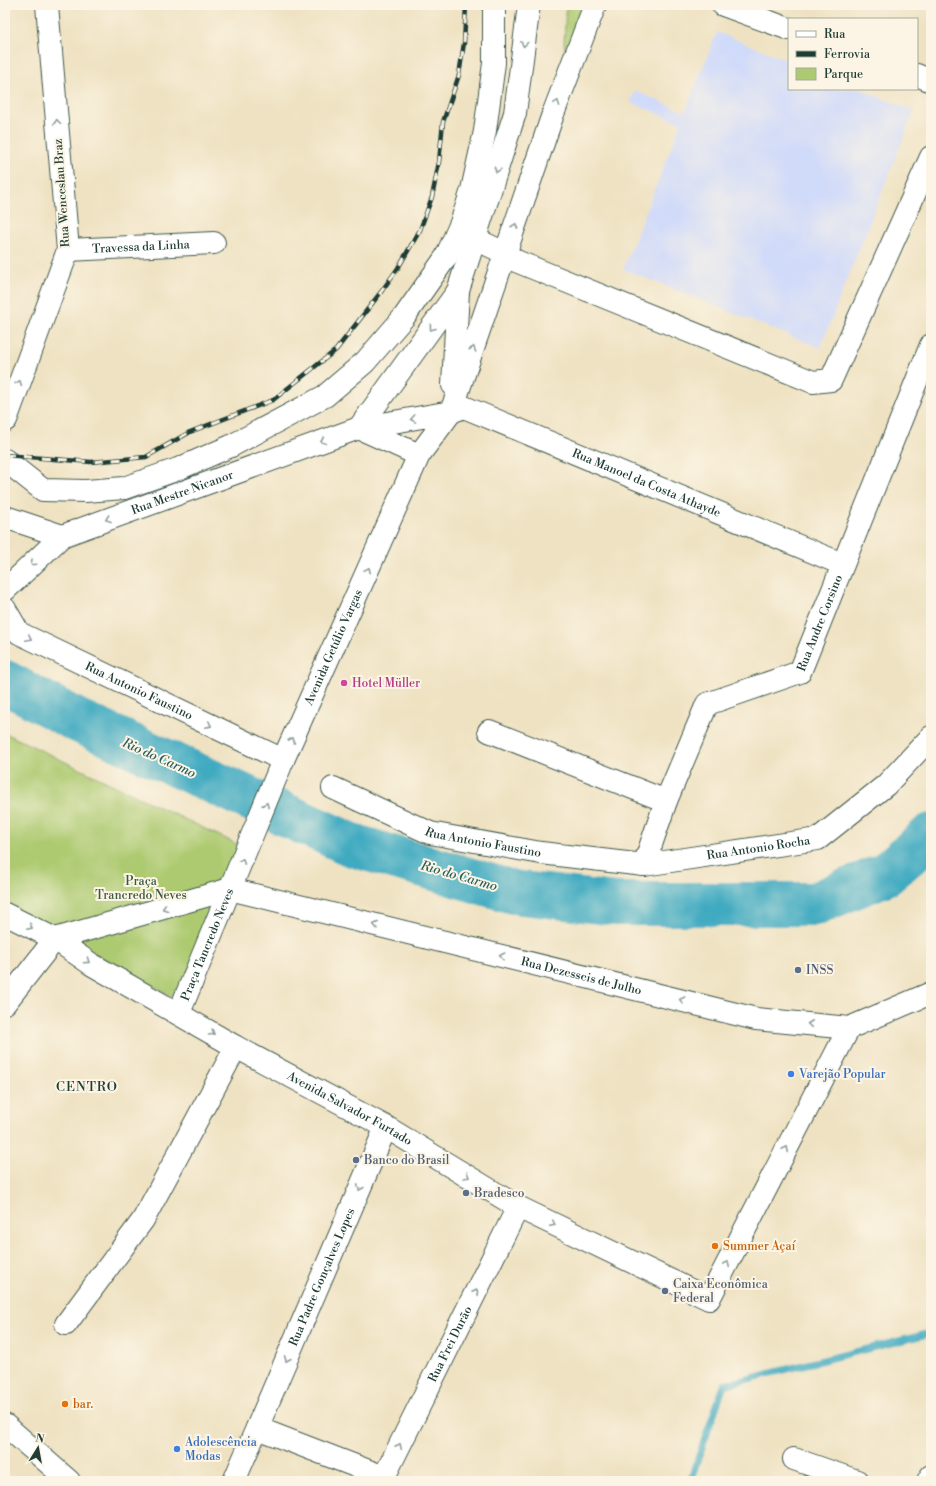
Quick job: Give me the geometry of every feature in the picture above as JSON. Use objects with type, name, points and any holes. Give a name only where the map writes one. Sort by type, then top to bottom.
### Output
[{"type":"street","name":"Rua Wenceslau Braz","points":[[6,420],[68,250],[47,5]]},
{"type":"street","points":[[5,460],[43,490],[86,491],[124,488],[178,469],[237,443],[325,396],[365,362],[404,317],[446,257],[462,223],[472,190],[485,131],[494,63],[494,5]]},
{"type":"street","points":[[451,412],[458,291],[515,113],[529,5]]},
{"type":"street","name":"Avenida Getúlio Vargas","points":[[230,889],[280,768],[420,455],[451,412],[553,114],[595,5]]},
{"type":"street","points":[[723,5],[788,29]]},
{"type":"street","points":[[918,75],[931,80]]},
{"type":"street","points":[[475,239],[505,253],[516,261],[813,382],[831,380],[931,157]]},
{"type":"street","name":"Travessa da Linha","points":[[68,250],[214,243]]},
{"type":"street","points":[[420,455],[359,428],[458,291]]},
{"type":"street","name":"Rua Andre Corsino","points":[[644,865],[666,801],[707,704],[800,672],[931,345]]},
{"type":"street","name":"Rua Manoel da Costa Athayde","points":[[359,428],[451,412],[464,407],[842,564]]},
{"type":"street","name":"Rua Mestre Nicanor","points":[[62,536],[359,428]]},
{"type":"street","points":[[5,516],[62,536],[5,590]]},
{"type":"street","name":"Rua Antonio Faustino","points":[[5,609],[19,633],[280,768]]},
{"type":"street","points":[[489,731],[666,801]]},
{"type":"street","name":"Rua Antonio Rocha","points":[[644,865],[818,839],[886,785],[931,737]]},
{"type":"street","name":"Rua Antonio Faustino","points":[[333,788],[430,833],[540,853],[644,865]]},
{"type":"street","name":"Praça Tancredo Neves","points":[[55,939],[230,889]]},
{"type":"street","name":"Praça Tancredo Neves","points":[[5,914],[55,939],[91,964],[179,1013],[230,889]]},
{"type":"street","name":"Rua Dezesseis de Julho","points":[[230,889],[756,1018],[849,1028],[931,993]]},
{"type":"street","points":[[5,1003],[55,939]]},
{"type":"street","name":"Avenida Salvador Furtado","points":[[179,1013],[236,1047],[386,1127],[518,1207],[709,1299],[849,1028]]},
{"type":"street","points":[[66,1324],[143,1220],[236,1047]]},
{"type":"street","name":"Rua Padre Gonçalves Lopes","points":[[234,1481],[386,1127]]},
{"type":"street","name":"Rua Frei Durão","points":[[383,1479],[518,1207]]},
{"type":"street","points":[[5,1425],[69,1481]]},
{"type":"street","points":[[258,1428],[383,1479]]},
{"type":"street","points":[[794,1459],[857,1481]]},
{"type":"street","points":[[928,1481],[931,1476]]},
{"type":"shaded area","points":[[717,32],[788,61],[788,90],[862,90],[914,111],[820,348],[623,269],[681,123],[630,102],[635,91],[685,112]]},
{"type":"green space","points":[[566,5],[603,5],[567,71],[564,42]]},
{"type":"green space","name":"Praça Trancredo Neves","points":[[5,733],[247,849],[181,1001],[5,904]]},
{"type":"waterway","name":"Rio do Carmo","points":[[5,682],[76,720],[352,845],[513,892],[616,904],[814,904],[886,874],[931,835]]},
{"type":"waterway","points":[[690,1481],[724,1385],[931,1333]]},
{"type":"railway","points":[[5,455],[91,462],[146,457],[190,432],[273,400],[336,350],[398,268],[420,230],[432,197],[439,162],[443,122],[459,75],[464,43],[466,5]]},
{"type":"place","name":"Hotel Müller","points":[[344,683]]},
{"type":"place","name":"INSS","points":[[798,970]]},
{"type":"place","name":"Varejão Popular","points":[[791,1074]]},
{"type":"place","name":"Banco do Brasil","points":[[356,1160]]},
{"type":"place","name":"Bradesco","points":[[466,1193]]},
{"type":"place","name":"Summer Açaí","points":[[715,1246]]},
{"type":"place","name":"Caixa Econômica Federal","points":[[665,1291]]},
{"type":"place","name":"bar.","points":[[65,1404]]},
{"type":"place","name":"Adolescência Modas","points":[[177,1449]]},
{"type":"district","name":"CENTRO","points":[[87,1087]]}]
